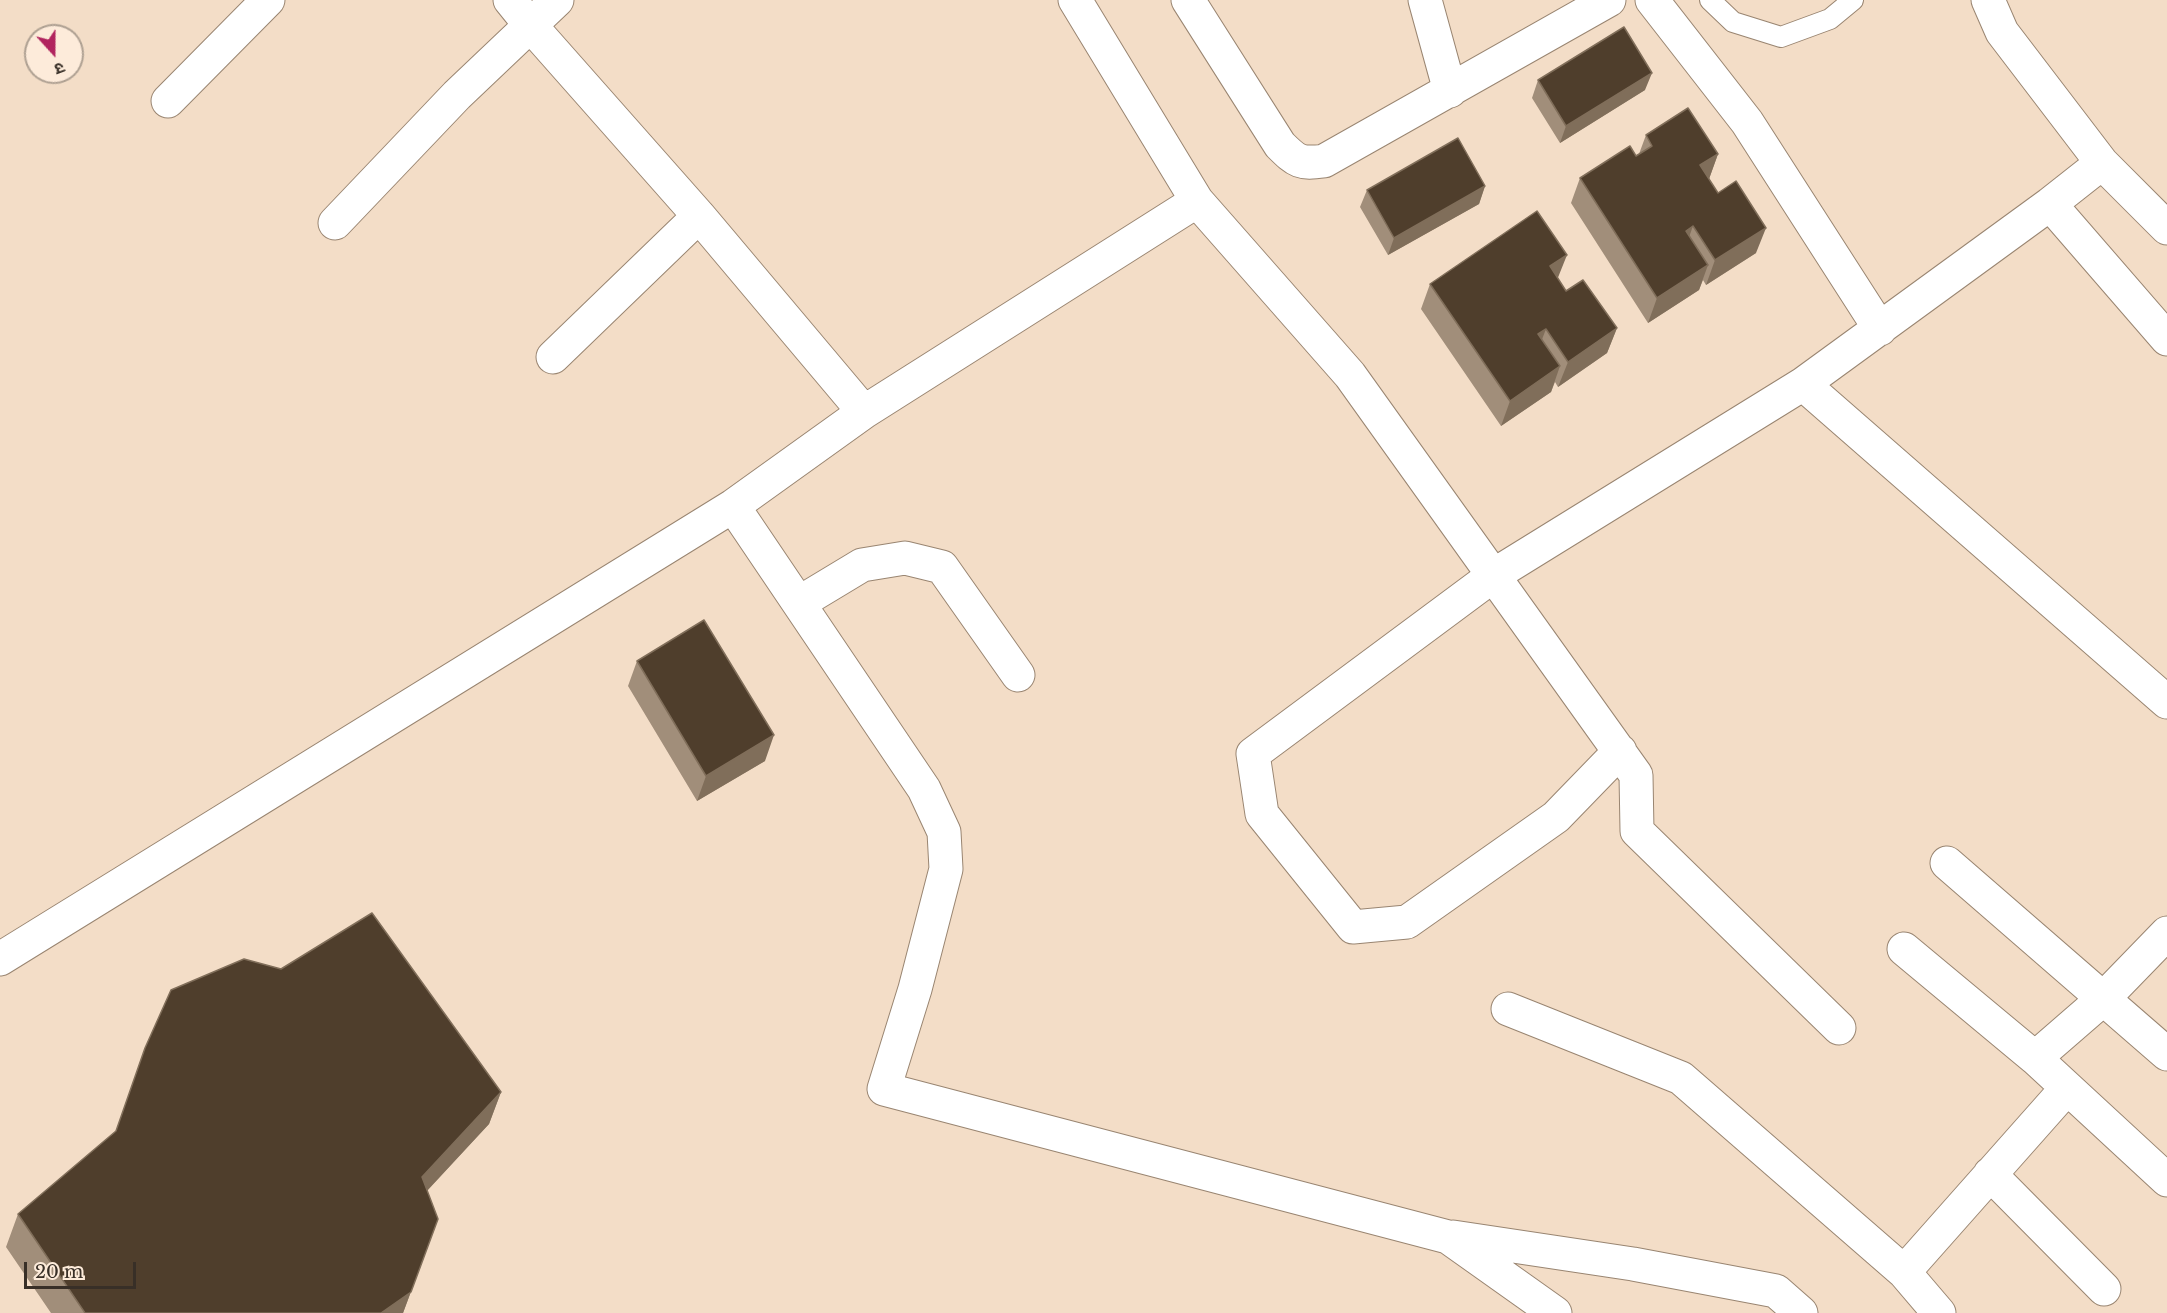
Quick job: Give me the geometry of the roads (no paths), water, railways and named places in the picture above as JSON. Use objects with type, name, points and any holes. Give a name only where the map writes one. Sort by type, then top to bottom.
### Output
[{"type":"street","points":[[168,101],[268,0]]},
{"type":"street","points":[[510,0],[699,216],[864,412]]},
{"type":"street","points":[[335,223],[457,95],[557,0]]},
{"type":"street","points":[[1075,0],[1197,201],[1350,375],[1636,775],[1637,831],[1839,1028]]},
{"type":"street","points":[[1188,0],[1280,145],[1294,159],[1309,163],[1324,161],[1609,0]]},
{"type":"street","points":[[1425,0],[1450,91]]},
{"type":"street","points":[[1652,0],[1747,122],[1880,329]]},
{"type":"street","points":[[1988,0],[2002,32],[2102,163],[2167,228]]},
{"type":"street","points":[[1620,752],[1556,817],[1407,922],[1353,927],[1262,814],[1253,754],[1494,575],[1803,384],[2050,204],[2102,163]]},
{"type":"street","points":[[0,959],[733,506],[864,412],[1197,201]]},
{"type":"street","points":[[2050,204],[2167,339]]},
{"type":"street","points":[[553,357],[699,216]]},
{"type":"street","points":[[1803,384],[2167,702]]},
{"type":"street","points":[[733,506],[924,789],[944,832],[946,869],[942,887],[915,989],[884,1089],[1448,1238],[1555,1313]]},
{"type":"street","points":[[799,603],[862,565],[905,558],[942,567],[1018,675]]},
{"type":"street","points":[[1947,862],[2167,1054]]},
{"type":"street","points":[[2035,1058],[2103,999],[2167,933]]},
{"type":"street","points":[[1904,949],[2035,1058],[2167,1180]]},
{"type":"street","points":[[1509,1009],[1681,1078],[1904,1272],[1939,1313]]},
{"type":"street","points":[[1904,1272],[2067,1088]]},
{"type":"street","points":[[1990,1174],[2104,1289]]},
{"type":"street","points":[[1432,1233],[1633,1264],[1776,1291],[1801,1313]]},
{"type":"lane","points":[[1710,0],[1733,22],[1781,38],[1830,20],[1853,0]]}]
